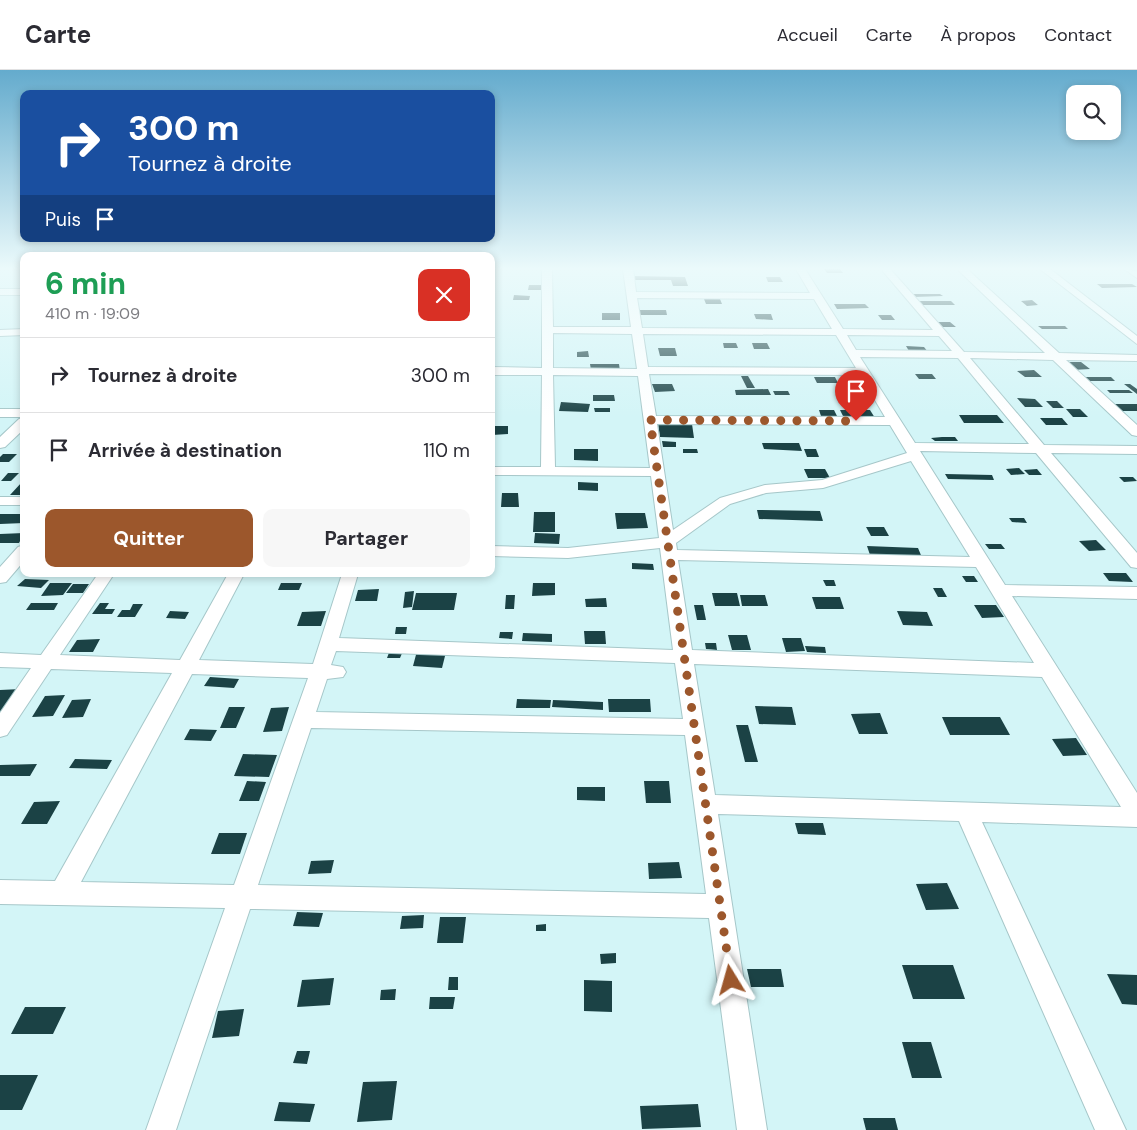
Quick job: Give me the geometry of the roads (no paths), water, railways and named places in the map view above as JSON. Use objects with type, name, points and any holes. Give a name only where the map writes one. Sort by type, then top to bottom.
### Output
[{"type":"street","points":[[548,318],[548,472]]},
{"type":"street","points":[[635,318],[752,1130]]},
{"type":"street","points":[[830,318],[1137,815]]},
{"type":"street","points":[[929,318],[1137,563]]},
{"type":"street","points":[[1014,318],[1136,430]]},
{"type":"street","points":[[1108,318],[1137,341]]},
{"type":"street","points":[[548,330],[942,333]]},
{"type":"street","points":[[0,332],[20,332]]},
{"type":"street","points":[[852,353],[1137,358]]},
{"type":"street","points":[[495,372],[864,372]]},
{"type":"street","points":[[0,413],[20,414]]},
{"type":"street","points":[[650,420],[894,421]]},
{"type":"street","points":[[0,444],[20,426]]},
{"type":"street","points":[[668,548],[725,501],[765,489],[823,484],[912,451],[1137,450]]},
{"type":"street","points":[[495,471],[657,472]]},
{"type":"street","points":[[0,501],[20,501]]},
{"type":"street","points":[[495,551],[568,553],[668,548],[981,562]]},
{"type":"street","points":[[0,578],[20,555]]},
{"type":"street","points":[[0,729],[104,577]]},
{"type":"street","points":[[62,893],[234,577]]},
{"type":"street","points":[[161,1130],[303,720],[328,671],[328,644],[349,577]]},
{"type":"street","points":[[999,590],[1137,593]]},
{"type":"street","points":[[328,644],[1048,670]]},
{"type":"street","points":[[0,660],[328,671]]},
{"type":"street","points":[[303,720],[694,727]]},
{"type":"street","points":[[706,804],[1137,815]]},
{"type":"street","points":[[966,812],[1111,1130]]},
{"type":"street","points":[[0,892],[720,906]]}]
